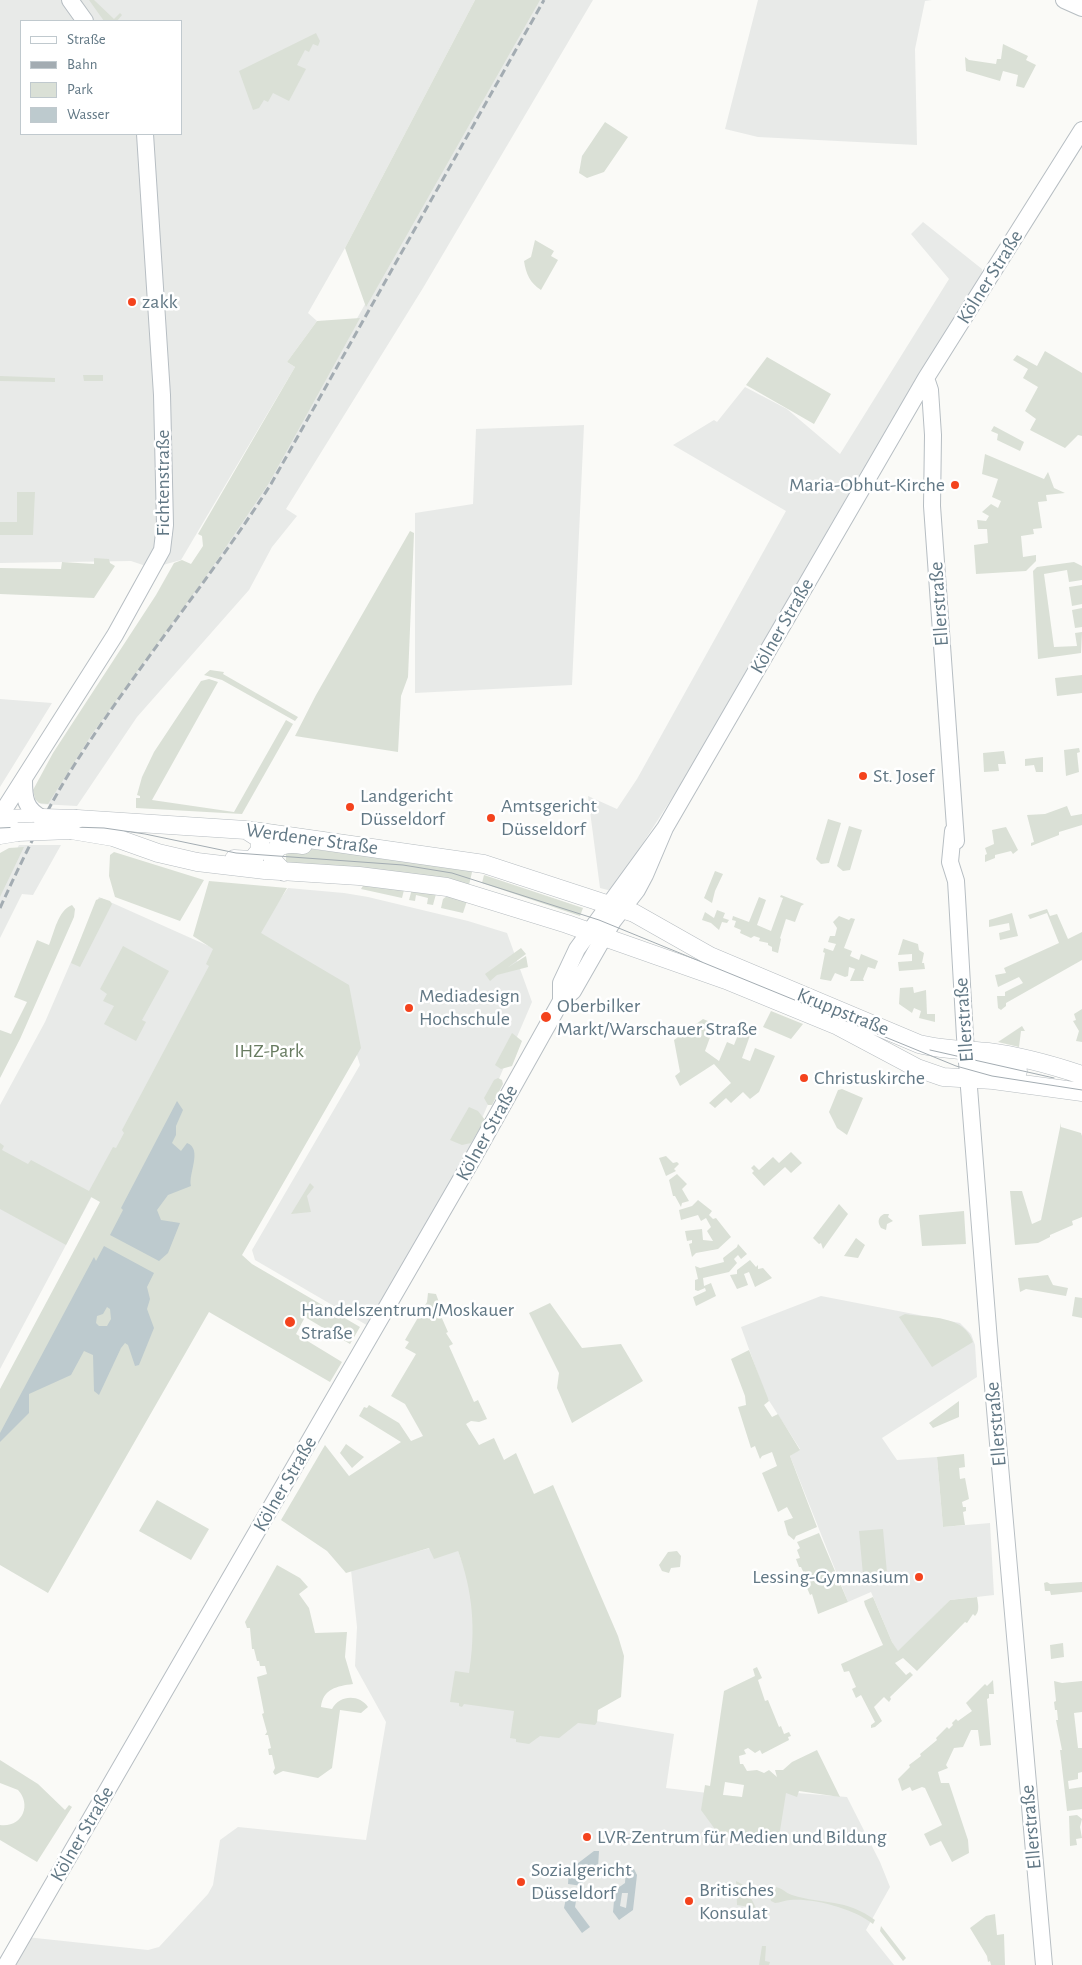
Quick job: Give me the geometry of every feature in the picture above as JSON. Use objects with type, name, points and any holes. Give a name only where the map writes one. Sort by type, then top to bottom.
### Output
[{"type":"main road","name":"Werdener Straße","points":[[0,817],[74,824],[246,830],[369,846],[484,864],[617,907]]},
{"type":"main road","name":"Werdener Straße","points":[[0,835],[27,820],[74,824],[87,831],[142,846],[158,853],[197,862],[284,872],[359,876],[439,885],[597,935]]},
{"type":"main road","points":[[142,846],[159,846],[189,853],[246,861],[257,855],[261,843],[258,836],[246,830]]},
{"type":"main road","points":[[284,872],[273,861],[275,851],[280,846],[297,844],[354,852],[369,846]]},
{"type":"main road","name":"Kruppstraße","points":[[617,907],[656,925],[710,956],[919,1044],[942,1050],[989,1052],[1057,1066],[1082,1074]]},
{"type":"main road","name":"Kruppstraße","points":[[597,935],[726,980],[838,1026],[917,1068],[943,1077],[1032,1084],[1082,1092]]},
{"type":"main road","points":[[968,1079],[976,1067],[991,1066],[1082,1084]]},
{"type":"street","points":[[70,0],[84,20]]},
{"type":"street","points":[[1064,0],[1082,8]]},
{"type":"street","name":"Kölner Straße","points":[[6,1965],[469,1166],[561,1001],[573,992],[597,935],[617,907],[645,875],[665,828],[926,378],[1082,130]]},
{"type":"street","name":"Fichtenstraße","points":[[0,817],[156,566],[165,538],[162,395],[146,135]]},
{"type":"street","name":"Ellerstraße","points":[[926,378],[930,390],[934,435],[932,506],[954,831],[960,861],[956,881],[968,1079],[991,1369],[1044,1965]]},
{"type":"street","points":[[899,425],[912,418],[921,418],[934,435]]},
{"type":"street","points":[[24,780],[27,820]]},
{"type":"shaded area","points":[[0,0],[62,0],[77,20],[20,20],[20,135],[138,135],[153,368],[170,379],[165,371],[148,135],[182,135],[182,20],[87,20],[72,0],[475,0],[345,248],[308,313],[317,321],[287,362],[295,367],[181,560],[152,568],[131,561],[0,563]]},
{"type":"shaded area","points":[[536,0],[593,0],[423,288],[286,509],[297,516],[272,547],[249,590],[137,717],[77,806],[40,804],[83,736],[278,459]]},
{"type":"shaded area","points":[[758,0],[932,0],[925,1],[915,49],[917,145],[758,137],[725,129]]},
{"type":"shaded area","points":[[923,222],[982,269],[982,284],[848,495],[692,767],[612,891],[600,888],[588,796],[617,809],[637,779],[786,511],[673,445],[714,420],[717,422],[745,387],[787,409],[840,454],[949,279],[911,234]]},
{"type":"shaded area","points":[[584,425],[572,685],[415,693],[415,513],[473,504],[476,429]]},
{"type":"shaded area","points":[[0,699],[52,703],[0,787]]},
{"type":"shaded area","points":[[19,845],[61,845],[33,895],[22,894],[0,938],[0,860],[11,860]]},
{"type":"shaded area","points":[[288,888],[368,897],[468,921],[507,933],[532,1002],[455,1181],[370,1327],[255,1260],[252,1250],[360,1065],[337,989],[257,932]]},
{"type":"shaded area","points":[[99,897],[222,952],[0,1369],[0,1105],[45,1022]]},
{"type":"shaded area","points":[[821,1296],[960,1323],[971,1334],[975,1345],[977,1377],[882,1438],[897,1460],[937,1457],[943,1527],[990,1523],[994,1595],[950,1600],[898,1652],[871,1592],[848,1602],[790,1456],[800,1449],[766,1396],[741,1327]]},
{"type":"shaded area","points":[[430,1548],[458,1551],[516,1710],[539,1734],[584,1719],[674,1734],[666,1788],[782,1802],[785,1792],[847,1797],[880,1862],[890,1887],[866,1930],[894,1965],[11,1965],[26,1937],[148,1950],[159,1947],[208,1894],[213,1885],[220,1840],[238,1827],[366,1840],[386,1722],[355,1666],[357,1627],[351,1570]]},
{"type":"green space","points":[[89,0],[94,0],[114,19],[120,13],[122,15],[118,20],[103,20]]},
{"type":"green space","points":[[475,0],[540,0],[366,307],[345,248]]},
{"type":"green space","points":[[316,33],[320,41],[318,46],[313,44],[309,52],[305,50],[297,65],[306,69],[289,101],[273,93],[268,102],[264,100],[259,108],[253,110],[239,71]]},
{"type":"green space","points":[[1003,44],[1028,56],[1026,60],[1036,65],[1024,88],[1016,86],[1018,75],[1003,71],[1000,81],[966,71],[965,57],[969,60],[996,64],[997,59],[1001,59]]},
{"type":"green space","points":[[605,122],[628,137],[604,172],[587,178],[579,173],[582,156]]},
{"type":"green space","points":[[535,240],[554,251],[551,256],[558,260],[541,290],[529,278],[524,261],[531,257]]},
{"type":"green space","points":[[360,318],[269,483],[209,572],[92,734],[48,804],[39,803],[35,799],[33,790],[53,753],[156,595],[174,563],[182,560],[191,564],[203,546],[202,536],[198,534],[295,367],[287,362],[317,321]]},
{"type":"green space","points":[[1045,351],[1082,373],[1082,436],[1078,435],[1065,448],[1030,430],[1036,419],[1025,411],[1038,387],[1023,378],[1028,369],[1013,360],[1017,355],[1037,366]]},
{"type":"green space","points":[[767,357],[831,394],[814,424],[746,385]]},
{"type":"green space","points":[[83,375],[103,375],[103,381],[84,381]]},
{"type":"green space","points":[[0,376],[55,378],[55,382],[0,381]]},
{"type":"green space","points":[[994,426],[1024,442],[1020,451],[997,440],[998,434],[991,431]]},
{"type":"green space","points":[[985,454],[1044,479],[1048,472],[1054,488],[1065,493],[1046,495],[1047,501],[1038,502],[1042,528],[1033,529],[1034,534],[1021,536],[1023,557],[1036,555],[1036,561],[1026,571],[976,574],[974,545],[988,543],[987,529],[978,529],[977,520],[986,521],[989,516],[982,512],[991,504],[998,508],[1001,501],[992,497],[998,479],[982,474]]},
{"type":"green space","points":[[17,492],[35,492],[33,535],[0,535],[0,522],[17,522]]},
{"type":"green space","points":[[410,531],[414,533],[408,677],[401,696],[398,752],[295,736],[316,695]]},
{"type":"green space","points":[[94,558],[109,559],[110,563],[115,566],[94,598],[0,594],[0,568],[61,569],[62,562],[94,564]]},
{"type":"green space","points":[[1074,562],[1082,566],[1082,580],[1069,582],[1067,570],[1044,574],[1054,647],[1077,646],[1075,633],[1082,632],[1081,653],[1038,659],[1033,571],[1037,567]]},
{"type":"green space","points":[[1082,585],[1082,604],[1072,606],[1069,587]]},
{"type":"green space","points":[[1082,608],[1082,627],[1075,628],[1072,610]]},
{"type":"green space","points":[[210,670],[224,672],[223,674],[298,717],[295,721],[222,680],[204,675]]},
{"type":"green space","points":[[1082,675],[1082,693],[1057,696],[1055,678]]},
{"type":"green space","points":[[209,679],[218,682],[152,800],[234,812],[286,720],[293,724],[242,814],[136,808],[136,798],[140,798],[137,795],[142,777],[154,752],[201,681]]},
{"type":"green space","points":[[1079,748],[1080,752],[1077,753],[1079,772],[1066,776],[1064,750]]},
{"type":"green space","points":[[1004,751],[1006,764],[998,764],[999,771],[984,772],[983,753]]},
{"type":"green space","points":[[1043,757],[1043,772],[1036,772],[1034,765],[1025,766],[1025,759]]},
{"type":"green space","points":[[1067,806],[1071,816],[1082,814],[1082,825],[1059,832],[1059,835],[1031,846],[1031,843],[1034,842],[1027,815],[1045,814]]},
{"type":"green space","points":[[828,819],[841,823],[829,863],[821,864],[816,859]]},
{"type":"green space","points":[[257,822],[477,854],[257,826]]},
{"type":"green space","points":[[849,826],[862,830],[850,870],[843,871],[837,866]]},
{"type":"green space","points":[[1006,827],[1018,850],[1013,854],[1011,851],[995,855],[995,858],[985,862],[985,855],[987,854],[985,848],[994,844],[992,830]]},
{"type":"green space","points":[[24,847],[0,897],[0,853],[9,848]]},
{"type":"green space","points":[[303,848],[473,868],[469,885],[423,875],[286,866],[280,860],[286,861],[286,850]]},
{"type":"green space","points":[[114,852],[204,880],[180,921],[115,897],[109,876],[110,855]]},
{"type":"green space","points":[[715,871],[723,874],[712,903],[704,898]]},
{"type":"green space","points":[[484,875],[583,908],[580,916],[482,883]]},
{"type":"green space","name":"IHZ-Park","points":[[209,881],[287,888],[261,933],[349,985],[361,1048],[242,1255],[252,1264],[360,1327],[350,1344],[305,1317],[296,1334],[342,1362],[330,1382],[209,1312],[48,1593],[0,1565],[0,1389],[100,1202],[91,1197],[66,1245],[0,1209],[0,1143],[4,1146],[2,1150],[28,1164],[31,1160],[89,1191],[113,1147],[116,1148],[124,1133],[122,1130],[209,966],[206,964],[213,949],[193,936]]},
{"type":"green space","points":[[364,884],[404,890],[402,898],[361,889]]},
{"type":"green space","points":[[412,889],[436,894],[433,905],[427,904],[428,898],[416,895],[415,901],[409,900]]},
{"type":"green space","points":[[781,895],[804,904],[801,906],[795,922],[786,919],[778,953],[772,951],[772,947],[768,943],[759,941],[760,938],[754,936],[751,938],[740,933],[741,930],[734,927],[736,921],[732,920],[733,916],[749,922],[759,897],[766,900],[757,925],[771,931],[783,898],[780,897]]},
{"type":"green space","points":[[447,896],[467,901],[463,913],[441,908],[443,899]]},
{"type":"green space","points":[[101,898],[110,901],[112,904],[80,967],[71,963],[96,900]]},
{"type":"green space","points":[[72,905],[75,909],[74,917],[20,1039],[0,1078],[0,1030],[11,1034],[27,1002],[14,997],[37,940],[49,945],[60,917]]},
{"type":"green space","points":[[1047,909],[1050,916],[1057,914],[1068,939],[1082,932],[1082,960],[1006,1003],[1006,1006],[1001,1010],[998,1008],[997,996],[1005,996],[1005,992],[1023,983],[1019,977],[998,987],[995,975],[1006,973],[1004,968],[1059,943],[1047,913],[1030,919],[1028,915]]},
{"type":"green space","points":[[717,910],[725,913],[723,918],[729,920],[727,923],[722,922],[719,930],[711,923],[702,920],[705,912],[714,918]]},
{"type":"green space","points":[[1012,913],[1018,936],[1000,940],[999,933],[1010,930],[1009,923],[989,927],[989,920]]},
{"type":"green space","points":[[839,916],[849,920],[851,918],[855,919],[844,948],[852,951],[850,956],[859,960],[861,954],[878,961],[875,969],[868,967],[863,979],[864,981],[850,981],[855,969],[849,967],[848,976],[845,977],[835,973],[831,981],[820,979],[825,953],[823,952],[824,948],[833,951],[836,944],[828,942],[830,936],[835,936],[837,928],[833,922]]},
{"type":"green space","points":[[903,939],[918,944],[919,950],[924,953],[922,963],[924,963],[925,969],[899,971],[898,962],[912,961],[912,954],[898,955]]},
{"type":"green space","points":[[123,946],[169,971],[142,1020],[146,1022],[136,1041],[104,1024],[114,1006],[103,1001],[107,994],[100,989]]},
{"type":"green space","points":[[521,948],[526,954],[507,968],[526,956],[528,967],[497,975],[490,981],[485,974]]},
{"type":"green space","points":[[913,987],[914,993],[926,990],[927,1014],[935,1014],[935,1022],[919,1018],[921,1011],[914,1008],[912,1013],[899,1004],[900,988]]},
{"type":"green space","points":[[1082,1009],[1082,1042],[1076,1041],[1079,1031],[1073,1021],[1076,1020],[1074,1014]]},
{"type":"green space","points":[[771,1011],[803,1024],[791,1039],[763,1027]]},
{"type":"green space","points":[[703,1019],[715,1024],[705,1051],[719,1061],[727,1042],[734,1045],[743,1022],[753,1027],[742,1058],[750,1061],[755,1048],[775,1056],[759,1092],[750,1099],[743,1092],[731,1103],[726,1098],[715,1108],[709,1103],[731,1083],[714,1064],[680,1086],[675,1076],[680,1072],[674,1040]]},
{"type":"green space","points":[[1022,1026],[1025,1031],[1021,1031],[1019,1047],[998,1042]]},
{"type":"green space","points":[[512,1033],[522,1041],[512,1066],[501,1069],[495,1065]]},
{"type":"green space","points":[[498,1078],[502,1080],[503,1084],[492,1105],[488,1105],[484,1098],[494,1080]]},
{"type":"green space","points":[[842,1089],[863,1098],[847,1135],[837,1128],[829,1112],[838,1090]]},
{"type":"green space","points":[[469,1107],[478,1111],[485,1120],[471,1143],[462,1145],[450,1140]]},
{"type":"green space","points":[[1061,1123],[1061,1127],[1081,1133],[1082,1136],[1082,1217],[1072,1221],[1073,1225],[1050,1235],[1050,1237],[1038,1243],[1015,1245],[1010,1191],[1022,1191],[1032,1224],[1041,1220]]},
{"type":"green space","points":[[791,1152],[802,1163],[791,1173],[785,1167],[764,1186],[752,1173],[754,1171],[751,1168],[754,1165],[759,1170],[773,1157],[779,1163]]},
{"type":"green space","points":[[666,1156],[673,1163],[677,1162],[679,1164],[674,1169],[676,1171],[666,1176],[659,1158]]},
{"type":"green space","points":[[677,1174],[687,1184],[682,1189],[689,1201],[682,1203],[681,1207],[675,1196],[673,1196],[669,1180]]},
{"type":"green space","points":[[310,1183],[314,1187],[307,1196],[311,1212],[291,1214]]},
{"type":"green space","points":[[698,1200],[712,1211],[709,1215],[713,1219],[716,1218],[731,1237],[718,1249],[696,1253],[692,1257],[689,1244],[692,1243],[692,1240],[687,1241],[685,1231],[702,1229],[703,1240],[713,1241],[707,1231],[711,1227],[706,1218],[701,1221],[698,1215],[681,1220],[679,1210],[692,1206]]},
{"type":"green space","points":[[839,1204],[848,1214],[823,1249],[821,1243],[819,1244],[813,1238]]},
{"type":"green space","points":[[964,1211],[966,1244],[922,1246],[919,1215]]},
{"type":"green space","points":[[884,1214],[889,1214],[888,1217],[893,1221],[887,1224],[886,1230],[881,1228],[879,1222],[879,1218]]},
{"type":"green space","points":[[856,1238],[865,1245],[858,1258],[844,1256]]},
{"type":"green space","points":[[738,1244],[747,1254],[741,1259],[738,1255],[734,1259],[737,1263],[729,1272],[703,1278],[704,1286],[711,1283],[716,1296],[696,1306],[693,1297],[706,1291],[705,1288],[698,1291],[695,1290],[695,1280],[698,1279],[695,1266],[700,1268],[724,1262],[723,1258],[737,1247]]},
{"type":"green space","points":[[750,1260],[756,1267],[758,1265],[758,1269],[763,1268],[772,1278],[755,1287],[749,1272],[744,1274],[748,1285],[737,1289],[730,1275],[737,1274],[737,1270]]},
{"type":"green space","points":[[1048,1275],[1053,1285],[1068,1288],[1066,1296],[1026,1289],[1020,1292],[1018,1278]]},
{"type":"green space","points":[[428,1293],[436,1294],[440,1305],[437,1307],[448,1332],[446,1333],[453,1344],[449,1346],[474,1402],[478,1400],[487,1419],[479,1422],[471,1421],[466,1424],[479,1445],[494,1438],[504,1460],[516,1453],[534,1494],[553,1485],[618,1636],[624,1656],[621,1697],[598,1710],[595,1725],[578,1723],[559,1738],[540,1736],[529,1744],[516,1742],[516,1739],[510,1738],[514,1711],[464,1704],[462,1707],[459,1706],[459,1703],[450,1702],[455,1671],[469,1673],[473,1626],[467,1581],[458,1551],[434,1559],[429,1548],[346,1573],[327,1551],[281,1520],[325,1445],[349,1476],[401,1442],[359,1416],[364,1407],[367,1408],[369,1405],[399,1423],[411,1441],[423,1436],[405,1404],[391,1396],[416,1354],[405,1348],[409,1342],[405,1340],[427,1302]]},
{"type":"green space","points":[[1075,1297],[1082,1298],[1082,1318],[1072,1316]]},
{"type":"green space","points":[[550,1303],[582,1348],[621,1344],[643,1381],[572,1423],[557,1388],[559,1373],[529,1313]]},
{"type":"green space","points":[[905,1314],[935,1317],[954,1322],[969,1333],[973,1342],[932,1367],[899,1317]]},
{"type":"green space","points":[[749,1350],[769,1401],[764,1405],[772,1417],[778,1414],[800,1450],[790,1456],[817,1527],[796,1536],[794,1540],[788,1535],[784,1521],[793,1518],[787,1507],[778,1512],[762,1473],[777,1466],[772,1452],[762,1456],[760,1459],[755,1446],[751,1448],[738,1407],[746,1405],[745,1396],[731,1359]]},
{"type":"green space","points":[[959,1401],[959,1417],[933,1428],[929,1423]]},
{"type":"green space","points":[[346,1444],[364,1457],[352,1468],[340,1453]]},
{"type":"green space","points":[[964,1454],[965,1467],[959,1468],[960,1479],[965,1478],[969,1499],[962,1502],[963,1507],[966,1507],[966,1511],[963,1512],[965,1525],[943,1527],[937,1457]]},
{"type":"green space","points":[[157,1500],[209,1529],[191,1560],[139,1531]]},
{"type":"green space","points":[[883,1529],[887,1573],[863,1575],[859,1531]]},
{"type":"green space","points":[[819,1533],[848,1602],[818,1614],[812,1594],[810,1595],[805,1583],[808,1582],[796,1559],[800,1558],[797,1550],[800,1548],[797,1542]]},
{"type":"green space","points":[[677,1551],[681,1556],[680,1567],[671,1568],[669,1573],[662,1571],[659,1565],[668,1552]]},
{"type":"green space","points":[[277,1565],[300,1578],[308,1587],[299,1594],[309,1608],[315,1633],[347,1632],[345,1657],[353,1684],[336,1687],[328,1692],[322,1701],[321,1707],[332,1709],[340,1701],[355,1698],[368,1707],[361,1713],[340,1710],[332,1768],[318,1778],[283,1771],[275,1775],[273,1772],[275,1768],[272,1755],[269,1755],[268,1749],[271,1748],[268,1735],[265,1735],[267,1732],[262,1714],[264,1713],[257,1677],[267,1674],[265,1666],[260,1666],[259,1661],[257,1661],[254,1649],[252,1649],[250,1628],[247,1628],[245,1622]]},
{"type":"green space","points":[[1082,1582],[1082,1592],[1051,1595],[1050,1591],[1045,1591],[1044,1583],[1050,1584]]},
{"type":"green space","points":[[873,1597],[892,1642],[898,1651],[950,1600],[977,1597],[978,1612],[975,1616],[973,1614],[967,1623],[965,1622],[917,1671],[903,1658],[895,1663],[906,1675],[910,1672],[913,1675],[890,1697],[889,1702],[884,1697],[874,1707],[882,1721],[871,1728],[871,1725],[875,1722],[861,1695],[856,1698],[852,1689],[856,1687],[849,1671],[844,1672],[841,1664],[883,1645],[864,1601]]},
{"type":"green space","points":[[1063,1643],[1064,1657],[1051,1659],[1050,1645]]},
{"type":"green space","points":[[757,1667],[762,1678],[758,1680],[765,1701],[768,1700],[779,1727],[781,1726],[784,1734],[789,1732],[791,1736],[788,1737],[789,1740],[762,1754],[760,1750],[755,1753],[748,1748],[744,1750],[746,1754],[739,1756],[740,1764],[743,1764],[747,1771],[757,1770],[764,1773],[769,1770],[777,1777],[775,1770],[783,1770],[792,1762],[817,1750],[840,1797],[799,1791],[797,1797],[786,1793],[779,1837],[742,1832],[741,1835],[717,1832],[701,1810],[705,1785],[710,1786],[724,1691],[755,1676],[753,1669]],"holes":[[[725,1782],[744,1785],[742,1797],[723,1795]]]},
{"type":"green space","points":[[993,1680],[994,1694],[989,1694],[987,1699],[991,1745],[980,1746],[978,1730],[971,1730],[963,1747],[954,1748],[946,1765],[948,1768],[938,1772],[941,1783],[949,1783],[968,1840],[969,1853],[952,1862],[941,1841],[930,1846],[924,1834],[942,1825],[925,1788],[922,1787],[912,1791],[910,1787],[902,1791],[898,1779],[910,1767],[909,1765],[921,1756],[920,1754],[937,1740],[936,1738],[947,1727],[949,1729],[956,1719],[958,1721],[972,1711],[966,1703],[985,1684],[987,1686]]},
{"type":"green space","points":[[1054,1681],[1062,1683],[1082,1681],[1082,1712],[1074,1713],[1078,1748],[1082,1748],[1082,1772],[1078,1773],[1078,1779],[1068,1781],[1069,1789],[1082,1787],[1082,1809],[1067,1811],[1060,1750],[1062,1750],[1056,1720],[1058,1720],[1057,1710],[1055,1710],[1054,1702],[1056,1701]]},
{"type":"green space","points":[[0,1760],[38,1784],[65,1810],[69,1805],[72,1807],[37,1862],[0,1840],[0,1825],[8,1825],[19,1819],[23,1814],[24,1802],[18,1790],[0,1783]]},
{"type":"green space","points":[[1077,1815],[1082,1819],[1080,1827],[1082,1838],[1076,1839],[1077,1845],[1070,1846],[1069,1816]]},
{"type":"green space","points":[[736,1881],[751,1889],[748,1892],[756,1908],[737,1905]]},
{"type":"green space","points":[[774,1887],[792,1895],[854,1908],[875,1920],[873,1924],[845,1909],[811,1901],[790,1900],[775,1903],[771,1901],[769,1894]]},
{"type":"green space","points":[[995,1914],[997,1935],[1004,1934],[1005,1965],[991,1965],[990,1961],[988,1962],[987,1956],[970,1928],[986,1916]]},
{"type":"green space","points":[[881,1926],[906,1958],[903,1961],[880,1931]]},
{"type":"green space","points":[[762,1946],[766,1946],[765,1961],[770,1962],[769,1965],[759,1965]]},
{"type":"water","points":[[177,1101],[183,1110],[176,1126],[176,1135],[172,1143],[181,1151],[187,1143],[192,1146],[195,1156],[191,1186],[168,1195],[157,1210],[161,1220],[180,1223],[168,1253],[159,1261],[110,1235],[123,1210],[121,1208]]},
{"type":"water","points":[[104,1246],[154,1273],[147,1287],[150,1299],[147,1309],[154,1328],[139,1365],[135,1366],[128,1345],[125,1343],[99,1395],[94,1391],[93,1355],[84,1351],[71,1375],[29,1394],[29,1413],[0,1442],[0,1433],[94,1257],[96,1261]],"holes":[[[107,1307],[110,1309],[111,1319],[107,1326],[99,1326],[96,1323],[97,1316],[103,1314]]]},
{"type":"water","points":[[594,1851],[599,1851],[598,1868],[584,1877],[582,1886],[568,1884],[569,1870]]},
{"type":"water","points":[[626,1868],[634,1869],[637,1875],[633,1910],[619,1920],[613,1912],[615,1890],[625,1883]],"holes":[[[622,1893],[628,1893],[626,1908],[620,1906]]]},
{"type":"water","points":[[567,1893],[577,1895],[575,1907],[590,1927],[582,1933],[564,1908]]},
{"type":"tram line","points":[[0,828],[41,826],[104,828],[145,834],[236,853],[403,865],[452,873],[599,920],[956,1066],[992,1076],[1082,1090]]},
{"type":"tram line","points":[[930,1050],[1054,1078]]},
{"type":"railway","points":[[0,908],[34,836],[73,767],[121,695],[223,555],[271,484],[544,0]]},
{"type":"place","name":"zakk","points":[[132,302]]},
{"type":"place","name":"Maria-Obhut-Kirche","points":[[955,485]]},
{"type":"place","name":"St. Josef","points":[[863,776]]},
{"type":"place","name":"Landgericht Düsseldorf","points":[[350,807]]},
{"type":"place","name":"Amtsgericht Düsseldorf","points":[[491,818]]},
{"type":"place","name":"Mediadesign Hochschule","points":[[409,1008]]},
{"type":"place","name":"Oberbilker Markt/Warschauer Straße","points":[[546,1017]]},
{"type":"place","name":"Christuskirche","points":[[804,1078]]},
{"type":"place","name":"Handelszentrum/Moskauer Straße","points":[[290,1322]]},
{"type":"place","name":"Lessing-Gymnasium","points":[[919,1577]]},
{"type":"place","name":"LVR-Zentrum für Medien und Bildung","points":[[587,1837]]},
{"type":"place","name":"Sozialgericht Düsseldorf","points":[[521,1882]]},
{"type":"place","name":"Britisches Konsulat","points":[[689,1901]]}]
